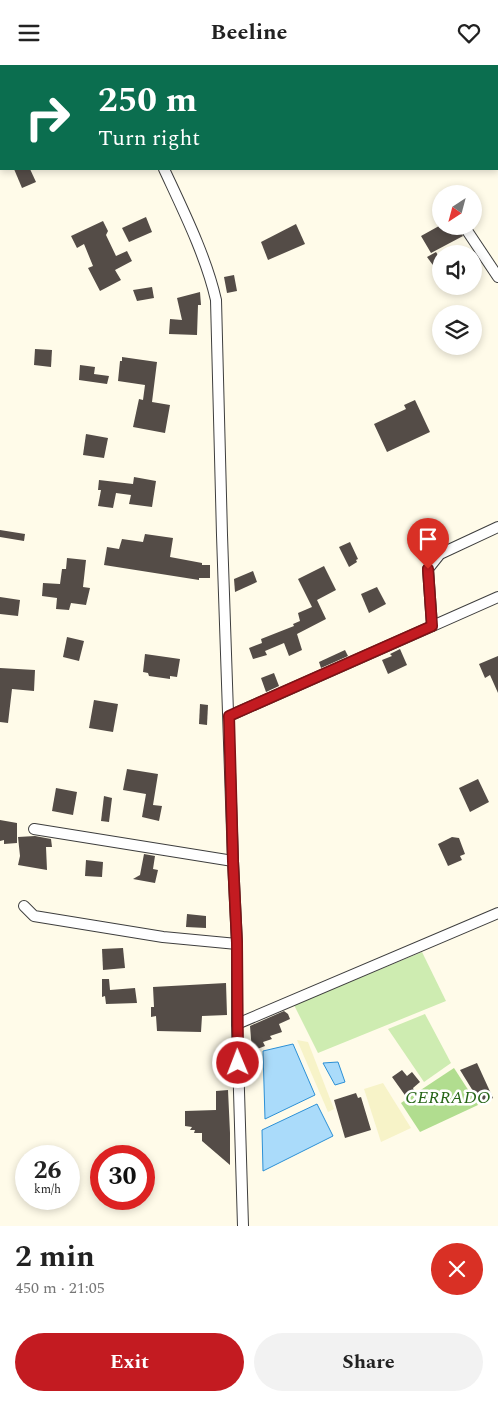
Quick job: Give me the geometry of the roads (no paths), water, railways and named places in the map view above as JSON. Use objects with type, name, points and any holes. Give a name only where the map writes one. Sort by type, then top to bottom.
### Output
[{"type":"street","points":[[164,170],[190,226],[216,300],[222,535],[237,943],[243,1226]]},
{"type":"street","points":[[470,235],[498,277]]},
{"type":"street","points":[[432,626],[428,569],[440,554],[498,527]]},
{"type":"street","points":[[229,716],[498,597]]},
{"type":"street","points":[[34,829],[233,861]]},
{"type":"street","points":[[24,906],[34,917],[163,937],[237,943]]},
{"type":"street","points":[[238,1024],[498,913]]},
{"type":"water","points":[[293,1044],[315,1095],[265,1119],[263,1051]]},
{"type":"water","points":[[338,1062],[345,1082],[335,1085],[323,1063]]},
{"type":"water","points":[[317,1104],[333,1136],[263,1171],[262,1130]]},
{"type":"park label","name":"CERRADO","points":[[448,1097]]}]
